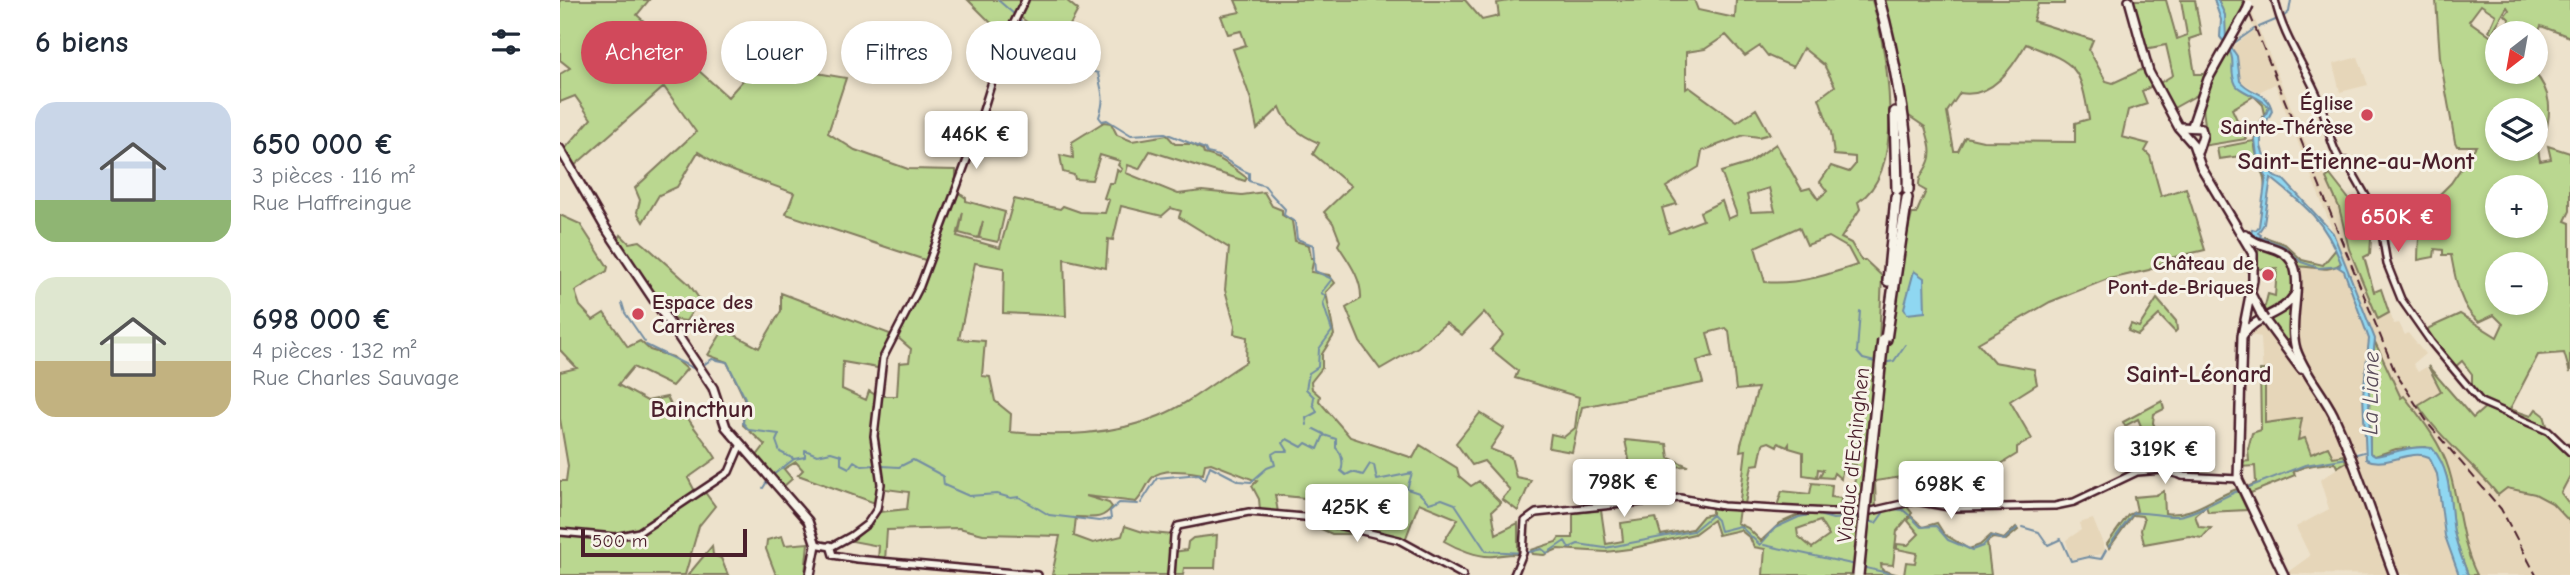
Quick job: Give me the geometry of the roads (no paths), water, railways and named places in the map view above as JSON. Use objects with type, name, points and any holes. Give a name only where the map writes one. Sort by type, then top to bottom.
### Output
[{"type":"highway","points":[[1878,0],[1904,115],[1910,121]]},
{"type":"highway","points":[[1884,336],[1897,193],[1892,65]]},
{"type":"highway","points":[[1884,336],[1907,194],[1907,162],[1896,79]]},
{"type":"highway","points":[[1880,270],[1885,276],[1884,336]]},
{"type":"highway","name":"Viaduc d'Echinghen","points":[[1860,575],[1884,336]]},
{"type":"main road","points":[[2129,0],[2148,69],[2177,124],[2200,139]]},
{"type":"main road","points":[[2250,5],[2223,52],[2200,101],[2190,133],[2204,168],[2246,239],[2253,257]]},
{"type":"main road","points":[[2200,101],[2201,128],[2198,148],[2204,168]]},
{"type":"main road","points":[[2200,101],[2205,132],[2200,148],[2204,168]]},
{"type":"main road","points":[[2190,133],[2201,128]]},
{"type":"main road","points":[[560,149],[609,233],[713,388],[725,425],[808,521],[814,544],[809,575]]},
{"type":"main road","points":[[2246,239],[2281,251],[2291,260],[2297,276],[2292,328],[2297,353],[2329,407],[2393,575]]},
{"type":"main road","points":[[2267,246],[2256,248],[2253,257],[2253,302],[2325,404],[2348,457]]},
{"type":"main road","points":[[2252,288],[2242,340],[2237,479],[2283,575]]},
{"type":"main road","points":[[2242,340],[2253,322],[2291,301],[2295,292]]},
{"type":"main road","points":[[2281,307],[2293,306]]},
{"type":"main road","points":[[2247,312],[2247,318],[2253,322]]},
{"type":"street","points":[[814,544],[830,546],[863,528],[878,504],[881,486],[874,438],[882,360],[891,337],[920,286],[971,149],[1004,43],[1025,0]]},
{"type":"street","points":[[2275,0],[2292,48],[2319,100],[2334,148],[2380,220],[2388,268],[2404,304],[2420,328],[2480,401],[2553,434],[2570,452]]},
{"type":"street","points":[[560,532],[619,537],[639,532],[729,472],[741,444]]},
{"type":"street","points":[[1514,575],[1523,553],[1525,521],[1536,513],[1679,498],[1726,506],[1830,512],[1867,512],[1915,501],[1955,509],[2060,506],[2077,501],[2135,472],[2237,479]]},
{"type":"street","points":[[1171,575],[1174,533],[1178,526],[1254,512],[1306,517],[1335,527],[1388,537],[1463,575]]},
{"type":"street","points":[[814,544],[830,546]]},
{"type":"street","points":[[830,546],[833,555],[847,557],[1038,575]]},
{"type":"water","points":[[2214,0],[2218,0],[2225,15],[2226,40],[2237,56],[2240,81],[2263,96],[2272,111],[2261,132],[2261,146],[2268,168],[2275,177],[2284,180],[2333,233],[2375,339],[2369,392],[2370,453],[2375,456],[2410,448],[2432,448],[2447,477],[2454,532],[2468,575],[2459,575],[2445,536],[2437,474],[2429,457],[2414,455],[2381,462],[2366,459],[2363,395],[2369,339],[2344,271],[2338,267],[2341,263],[2335,248],[2321,225],[2304,206],[2271,178],[2264,224],[2258,233],[2261,235],[2257,240],[2251,234],[2252,229],[2256,230],[2259,226],[2266,177],[2257,156],[2255,139],[2269,107],[2236,85],[2232,73],[2232,58],[2220,37],[2221,20]]},
{"type":"water","points":[[1914,271],[1924,278],[1925,312],[1907,314],[1904,308]]},
{"type":"waterway","points":[[998,0],[1015,15]]},
{"type":"waterway","points":[[2283,17],[2289,12],[2291,0]]},
{"type":"waterway","points":[[1019,19],[1057,49],[1098,73],[1103,99],[1099,117],[1102,121],[1107,120],[1131,135],[1165,133],[1205,149],[1207,153],[1219,156],[1249,173],[1249,181],[1265,186],[1269,191]]},
{"type":"waterway","points":[[2259,27],[2278,19]]},
{"type":"waterway","points":[[2230,46],[2254,29]]},
{"type":"waterway","points":[[1270,193],[1285,209],[1284,215],[1295,222],[1297,239],[1313,245],[1315,271],[1332,279],[1321,293],[1326,296],[1323,303],[1332,331],[1319,349],[1318,367],[1309,373],[1306,389],[1314,397],[1313,404],[1317,412],[1306,418],[1307,425]]},
{"type":"waterway","name":"La Liane","points":[[2260,237],[2284,246],[2301,262],[2319,268],[2340,266]]},
{"type":"waterway","points":[[622,303],[625,313],[645,342]]},
{"type":"waterway","points":[[1860,311],[1857,352],[1863,359],[1875,362]]},
{"type":"waterway","points":[[646,345],[697,370]]},
{"type":"waterway","points":[[1883,363],[1894,361],[1905,345]]},
{"type":"waterway","points":[[702,366],[712,359],[727,362],[745,398],[743,423],[749,430],[779,434],[776,441],[780,452],[794,459]]},
{"type":"waterway","points":[[1314,429],[1324,434]]},
{"type":"waterway","points":[[1141,503],[1157,478],[1199,474],[1205,480],[1210,466],[1239,481],[1251,482],[1267,468],[1275,465],[1272,454],[1288,451],[1283,443],[1287,439],[1302,447],[1306,443],[1318,449],[1324,435],[1336,439],[1336,448],[1342,459],[1341,471],[1346,475],[1352,472],[1363,475],[1370,464],[1374,465],[1377,480],[1412,473],[1407,489],[1419,493],[1429,503],[1442,499],[1455,504],[1486,551],[1525,553],[1542,549],[1547,553],[1565,541],[1569,548],[1578,544],[1605,548],[1693,531],[1712,515],[1717,520],[1720,531],[1740,526],[1760,545],[1775,528],[1799,517],[1815,514],[1833,519],[1860,517]]},
{"type":"waterway","points":[[773,475],[794,459],[805,457],[805,450],[817,455],[831,452],[841,455],[841,464],[849,468],[854,461],[862,466],[875,465]]},
{"type":"waterway","points":[[2353,455],[2364,452]]},
{"type":"waterway","points":[[2244,489],[2305,465],[2348,458]]},
{"type":"waterway","points":[[882,466],[899,467],[913,460],[943,476],[944,485],[969,496],[997,494],[1019,497],[1049,515],[1099,521],[1111,519],[1110,511],[1119,503],[1138,504]]},
{"type":"waterway","points":[[763,488],[768,480]]},
{"type":"waterway","points":[[2109,546],[2133,513],[2183,515],[2238,491]]},
{"type":"waterway","points":[[1868,521],[1876,523],[1886,509]]},
{"type":"waterway","points":[[1892,509],[1903,510],[1909,515]]},
{"type":"waterway","points":[[1911,517],[1921,527],[1936,526],[1948,540],[1972,550],[1983,546],[1991,536],[2004,540],[2017,528]]},
{"type":"waterway","points":[[2022,527],[2039,532],[2048,545],[2061,539],[2071,561],[2088,557],[2101,559],[2106,550]]},
{"type":"waterway","points":[[1764,545],[1856,565]]},
{"type":"waterway","points":[[1862,567],[1896,575]]},
{"type":"railway","points":[[2244,0],[2395,372],[2430,426],[2501,509],[2536,575]]},
{"type":"place","name":"Église Sainte-Thérèse","points":[[2367,115]]},
{"type":"place","name":"Château de Pont-de-Briques","points":[[2268,275]]},
{"type":"place","name":"Espace des Carrières","points":[[638,314]]},
{"type":"district","name":"Saint-Étienne-au-Mont","points":[[2356,161]]},
{"type":"district","name":"Saint-Léonard","points":[[2199,374]]},
{"type":"district","name":"Baincthun","points":[[702,409]]}]
